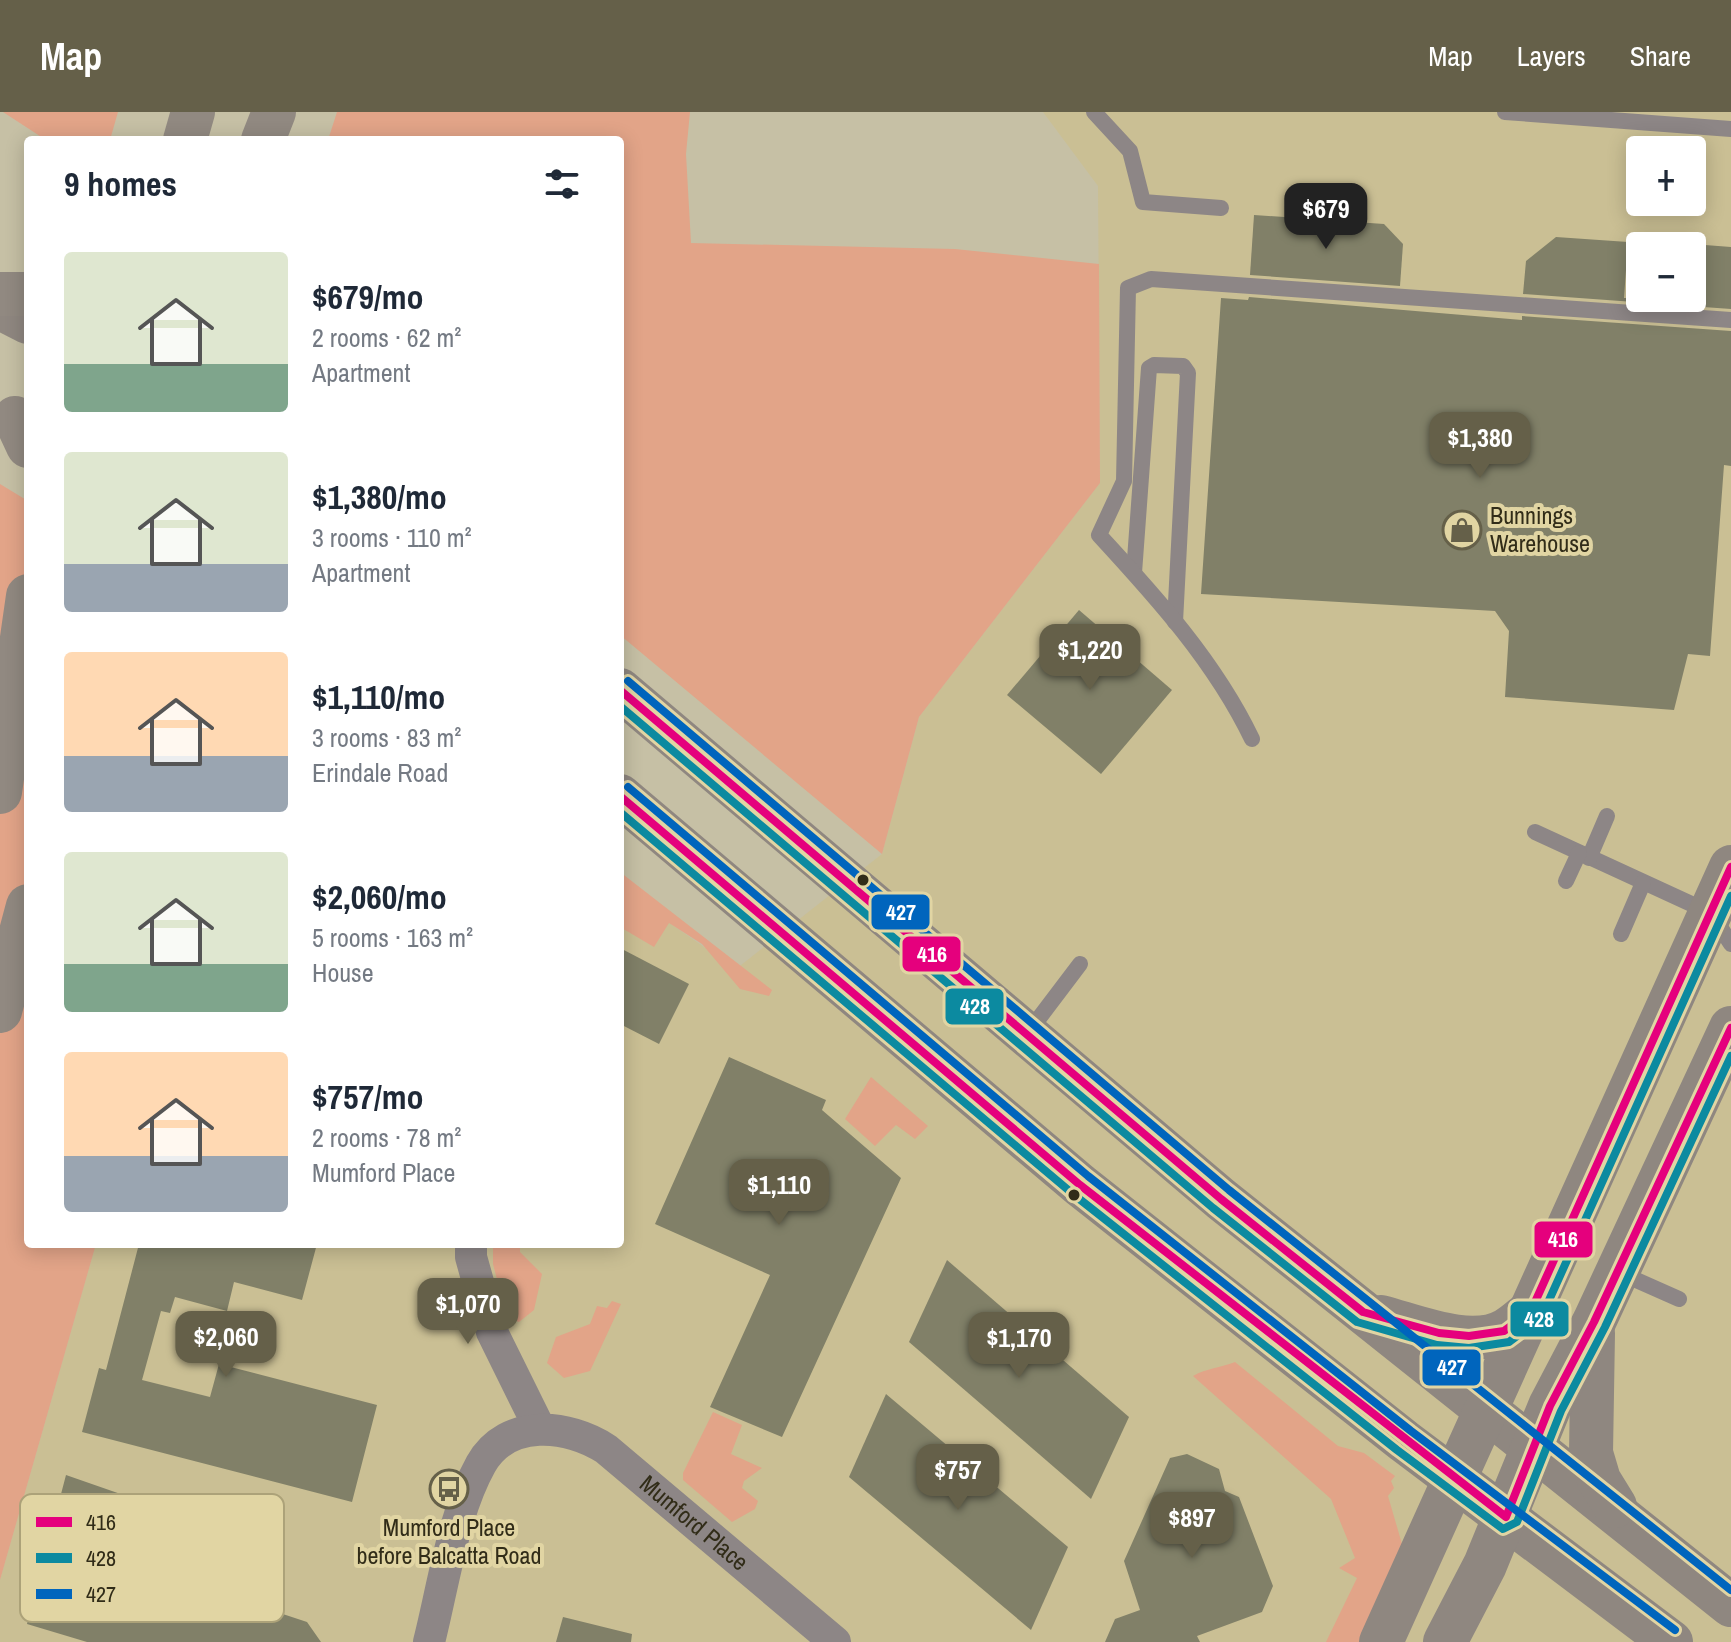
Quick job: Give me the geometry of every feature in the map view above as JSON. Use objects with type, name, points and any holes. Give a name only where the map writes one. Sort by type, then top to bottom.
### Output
[{"type":"highway","points":[[186,136],[193,112]]},
{"type":"highway","points":[[265,136],[274,112]]},
{"type":"highway","points":[[0,294],[24,294]]},
{"type":"highway","points":[[0,794],[24,624]]},
{"type":"highway","points":[[0,794],[24,713]]},
{"type":"highway","points":[[0,1011],[24,921]]},
{"type":"main road","points":[[0,308],[24,320]]},
{"type":"main road","points":[[624,693],[1221,1199],[1621,1514],[1731,1605]]},
{"type":"main road","points":[[624,799],[1080,1185],[1456,1479],[1671,1642]]},
{"type":"main road","points":[[1381,1642],[1531,1311],[1724,921],[1731,867]]},
{"type":"main road","points":[[1445,1642],[1506,1517],[1550,1406],[1594,1322],[1731,1028]]},
{"type":"main road","points":[[1363,1312],[1439,1333],[1469,1336],[1504,1331],[1531,1311]]},
{"type":"main road","points":[[1594,1322],[1591,1453],[1599,1480],[1621,1514]]},
{"type":"street","points":[[471,1248],[492,1332],[540,1429]]},
{"type":"street","name":"Mumford Place","points":[[429,1642],[468,1493],[482,1461],[505,1439],[540,1429],[570,1431],[606,1449],[835,1642]]},
{"type":"lane","points":[[1094,112],[1130,151],[1143,202],[1221,208]]},
{"type":"lane","points":[[1505,112],[1731,129]]},
{"type":"lane","points":[[1252,739],[1230,692],[1175,622],[1099,535],[1124,481],[1128,288],[1151,279],[1731,320]]},
{"type":"lane","points":[[1134,573],[1149,368],[1154,365],[1183,366],[1188,373],[1175,622]]},
{"type":"lane","points":[[1566,881],[1607,816]]},
{"type":"lane","points":[[1535,832],[1724,921]]},
{"type":"lane","points":[[1621,934],[1643,883]]},
{"type":"lane","points":[[1026,1035],[1080,964]]},
{"type":"lane","points":[[1617,1271],[1679,1299]]},
{"type":"shaded area","points":[[3,112],[118,112],[111,136],[40,136]]},
{"type":"shaded area","points":[[337,112],[690,112],[686,154],[691,243],[955,249],[1099,264],[1100,483],[919,717],[882,854],[624,638],[624,136],[329,136]]},
{"type":"shaded area","points":[[1043,112],[1731,112],[1731,1642],[0,1642],[0,1580],[20,1510],[20,1622],[284,1622],[284,1494],[25,1494],[95,1248],[624,1248],[624,892],[736,969],[882,854],[919,717],[1100,483],[1098,186]]},
{"type":"shaded area","points":[[0,484],[24,499],[24,1248],[95,1248],[25,1494],[20,1494],[20,1510],[0,1580]]},
{"type":"shaded area","points":[[624,875],[772,990],[769,996],[740,989],[702,944],[669,923],[654,947],[624,929]]},
{"type":"shaded area","points":[[871,1077],[928,1126],[915,1139],[896,1125],[875,1146],[845,1119]]},
{"type":"shaded area","points":[[493,1248],[520,1248],[520,1252],[542,1274],[534,1310],[519,1322],[507,1317],[493,1264]]},
{"type":"shaded area","points":[[612,1301],[621,1304],[590,1371],[564,1378],[547,1363],[556,1337],[590,1324],[597,1306],[607,1308]]},
{"type":"shaded area","points":[[1235,1362],[1338,1446],[1364,1453],[1395,1476],[1391,1481],[1394,1488],[1388,1496],[1402,1544],[1362,1642],[1326,1642],[1357,1578],[1339,1568],[1355,1558],[1331,1499],[1193,1376]]},
{"type":"shaded area","points":[[713,1412],[742,1425],[731,1454],[762,1468],[744,1481],[742,1488],[758,1501],[755,1509],[732,1522],[683,1480],[683,1473]]},
{"type":"building","points":[[1254,215],[1384,224],[1403,244],[1400,286],[1250,275]]},
{"type":"building","points":[[1556,237],[1626,242],[1626,301],[1523,294],[1526,261]]},
{"type":"building","points":[[1706,245],[1731,247],[1731,309],[1706,307]]},
{"type":"building","name":"Bunnings Warehouse","points":[[1249,297],[1522,320],[1522,316],[1731,331],[1731,466],[1724,465],[1710,656],[1688,654],[1674,710],[1505,697],[1509,631],[1495,611],[1201,594],[1221,298],[1248,300]]},
{"type":"building","points":[[1079,610],[1172,690],[1101,774],[1007,695]]},
{"type":"building","points":[[624,950],[689,984],[659,1044],[624,1026]]},
{"type":"building","points":[[729,1057],[826,1100],[822,1110],[901,1178],[782,1437],[710,1407],[770,1275],[655,1224]]},
{"type":"building","points":[[138,1248],[316,1248],[302,1300],[234,1282],[227,1311],[175,1297],[170,1313],[161,1311],[142,1380],[210,1397],[219,1364],[377,1405],[352,1502],[82,1432],[99,1368],[106,1370]]},
{"type":"building","points":[[947,1260],[1129,1417],[1091,1499],[909,1342]]},
{"type":"building","points":[[886,1394],[1068,1547],[1031,1630],[849,1477]]},
{"type":"building","points":[[1187,1454],[1219,1469],[1225,1491],[1239,1497],[1273,1586],[1262,1612],[1197,1636],[1200,1642],[1105,1642],[1115,1619],[1140,1610],[1124,1561],[1170,1458]]},
{"type":"building","points":[[66,1475],[121,1494],[61,1494]]},
{"type":"building","points":[[284,1614],[307,1622],[321,1642],[87,1642],[27,1624],[284,1622]]},
{"type":"building","points":[[563,1617],[632,1634],[631,1642],[556,1642]]},
{"type":"transit line","name":"427","points":[[628,681],[1229,1190],[1731,1590]]},
{"type":"transit line","name":"416","points":[[624,693],[1221,1199],[1363,1312],[1439,1333],[1469,1336],[1504,1331],[1531,1311],[1731,867]]},
{"type":"transit line","name":"428","points":[[624,709],[1213,1208],[1357,1322],[1437,1345],[1469,1348],[1509,1342],[1541,1318],[1731,896]]},
{"type":"transit line","name":"427","points":[[628,787],[1088,1176],[1411,1431],[1675,1630]]},
{"type":"transit line","name":"416","points":[[624,799],[1080,1185],[1506,1517],[1550,1406],[1594,1322],[1731,1028]]},
{"type":"transit line","name":"428","points":[[624,815],[1073,1194],[1397,1450],[1503,1529],[1517,1522],[1561,1411],[1605,1327],[1731,1056]]},
{"type":"place","name":"Bunnings Warehouse","points":[[1462,530]]},
{"type":"place","name":"Mumford Place before Balcatta Road","points":[[449,1489]]}]
